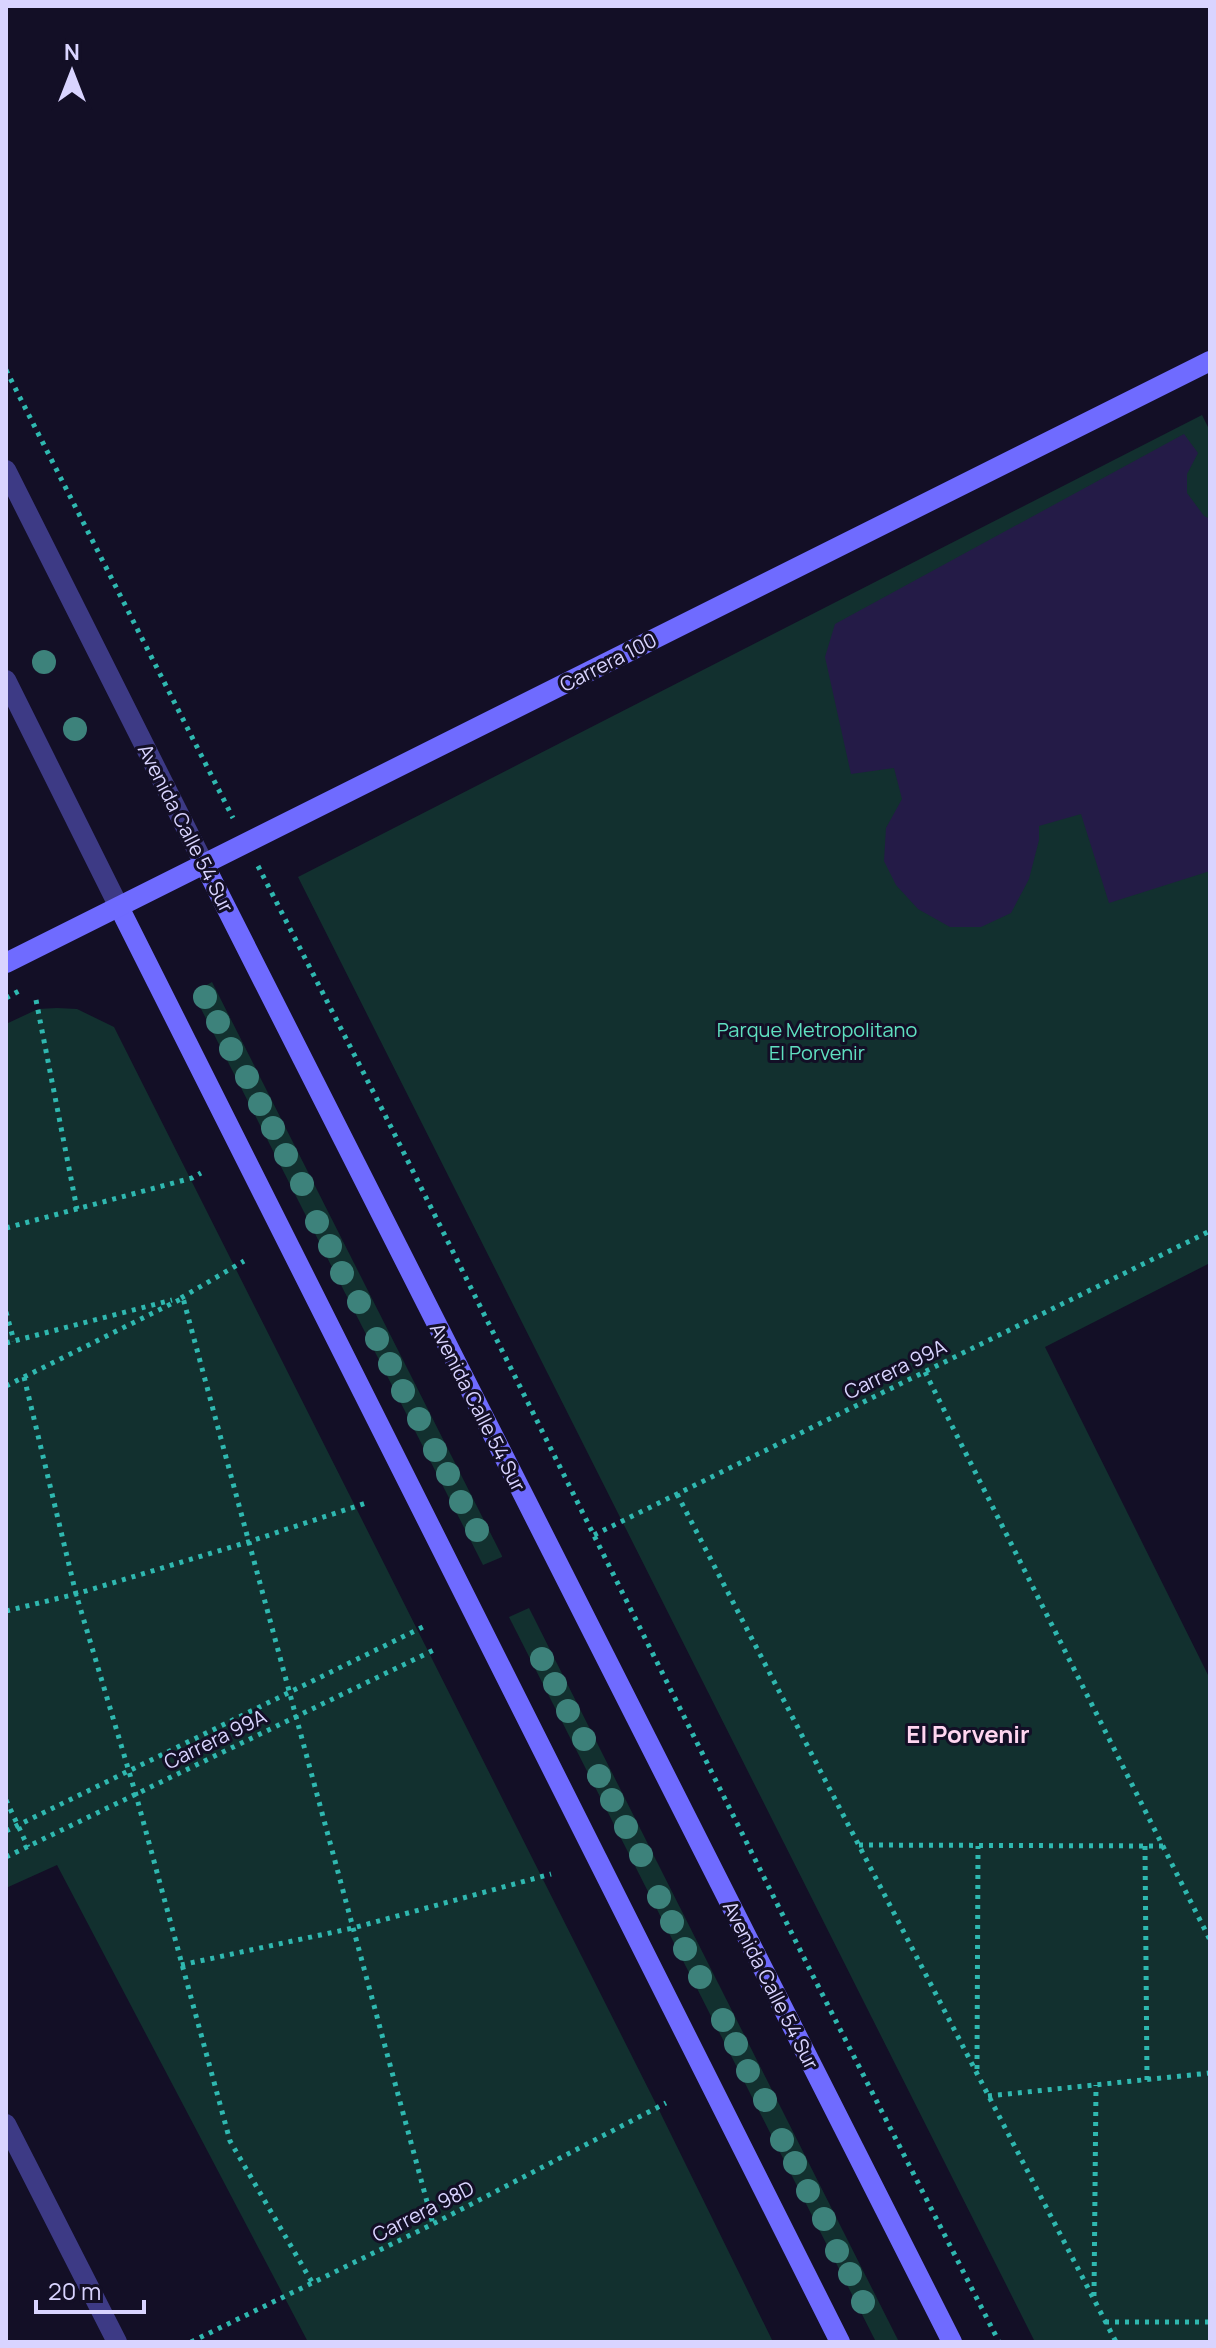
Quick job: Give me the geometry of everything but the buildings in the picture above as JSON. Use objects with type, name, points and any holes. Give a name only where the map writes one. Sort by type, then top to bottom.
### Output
[{"type":"street","name":"Carrera 100","points":[[6,963],[1210,361]]},
{"type":"street","name":"Avenida Calle 54 Sur","points":[[6,470],[952,2342]]},
{"type":"street","points":[[6,680],[840,2342]]},
{"type":"street","points":[[6,2124],[117,2342]]},
{"type":"path","points":[[6,370],[383,1111],[812,1974],[999,2342]]},
{"type":"path","points":[[36,1000],[77,1209]]},
{"type":"path","points":[[6,1228],[201,1173]]},
{"type":"path","name":"Carrera 99A","points":[[594,1535],[1210,1231]]},
{"type":"path","points":[[6,1386],[183,1298],[244,1261]]},
{"type":"path","points":[[6,1343],[183,1298]]},
{"type":"path","points":[[183,1298],[433,2224]]},
{"type":"path","points":[[6,1312],[14,1341]]},
{"type":"path","points":[[925,1372],[1210,1940]]},
{"type":"path","points":[[24,1377],[76,1594],[136,1795],[230,2141],[313,2284]]},
{"type":"path","points":[[677,1494],[1116,2342]]},
{"type":"path","points":[[6,1611],[76,1594],[366,1503]]},
{"type":"path","points":[[6,1831],[427,1625]]},
{"type":"path","name":"Carrera 99A","points":[[6,1857],[438,1648]]},
{"type":"path","points":[[6,1800],[28,1847]]},
{"type":"path","points":[[859,1845],[1163,1846]]},
{"type":"path","points":[[977,2073],[978,1846]]},
{"type":"path","points":[[1145,1846],[1147,2080]]},
{"type":"path","points":[[181,1965],[353,1928],[551,1874]]},
{"type":"path","points":[[988,2096],[1210,2073]]},
{"type":"path","points":[[1094,2299],[1096,2085]]},
{"type":"path","name":"Carrera 98D","points":[[191,2342],[433,2224],[666,2103]]},
{"type":"path","points":[[1105,2322],[1210,2322]]},
{"type":"green space","name":"Parque Metropolitano El Porvenir","points":[[1202,415],[1210,431],[1210,1263],[1045,1347],[1210,1679],[1210,2342],[1035,2342],[298,877]]},
{"type":"green space","points":[[212,982],[502,1557],[483,1565],[193,993]]},
{"type":"green space","points":[[38,1009],[77,1009],[114,1027],[773,2342],[308,2342],[57,1865],[6,1888],[6,1024]]},
{"type":"green space","points":[[529,1608],[899,2342],[876,2342],[509,1617]]},
{"type":"district","name":"El Porvenir","points":[[968,1733]]}]
